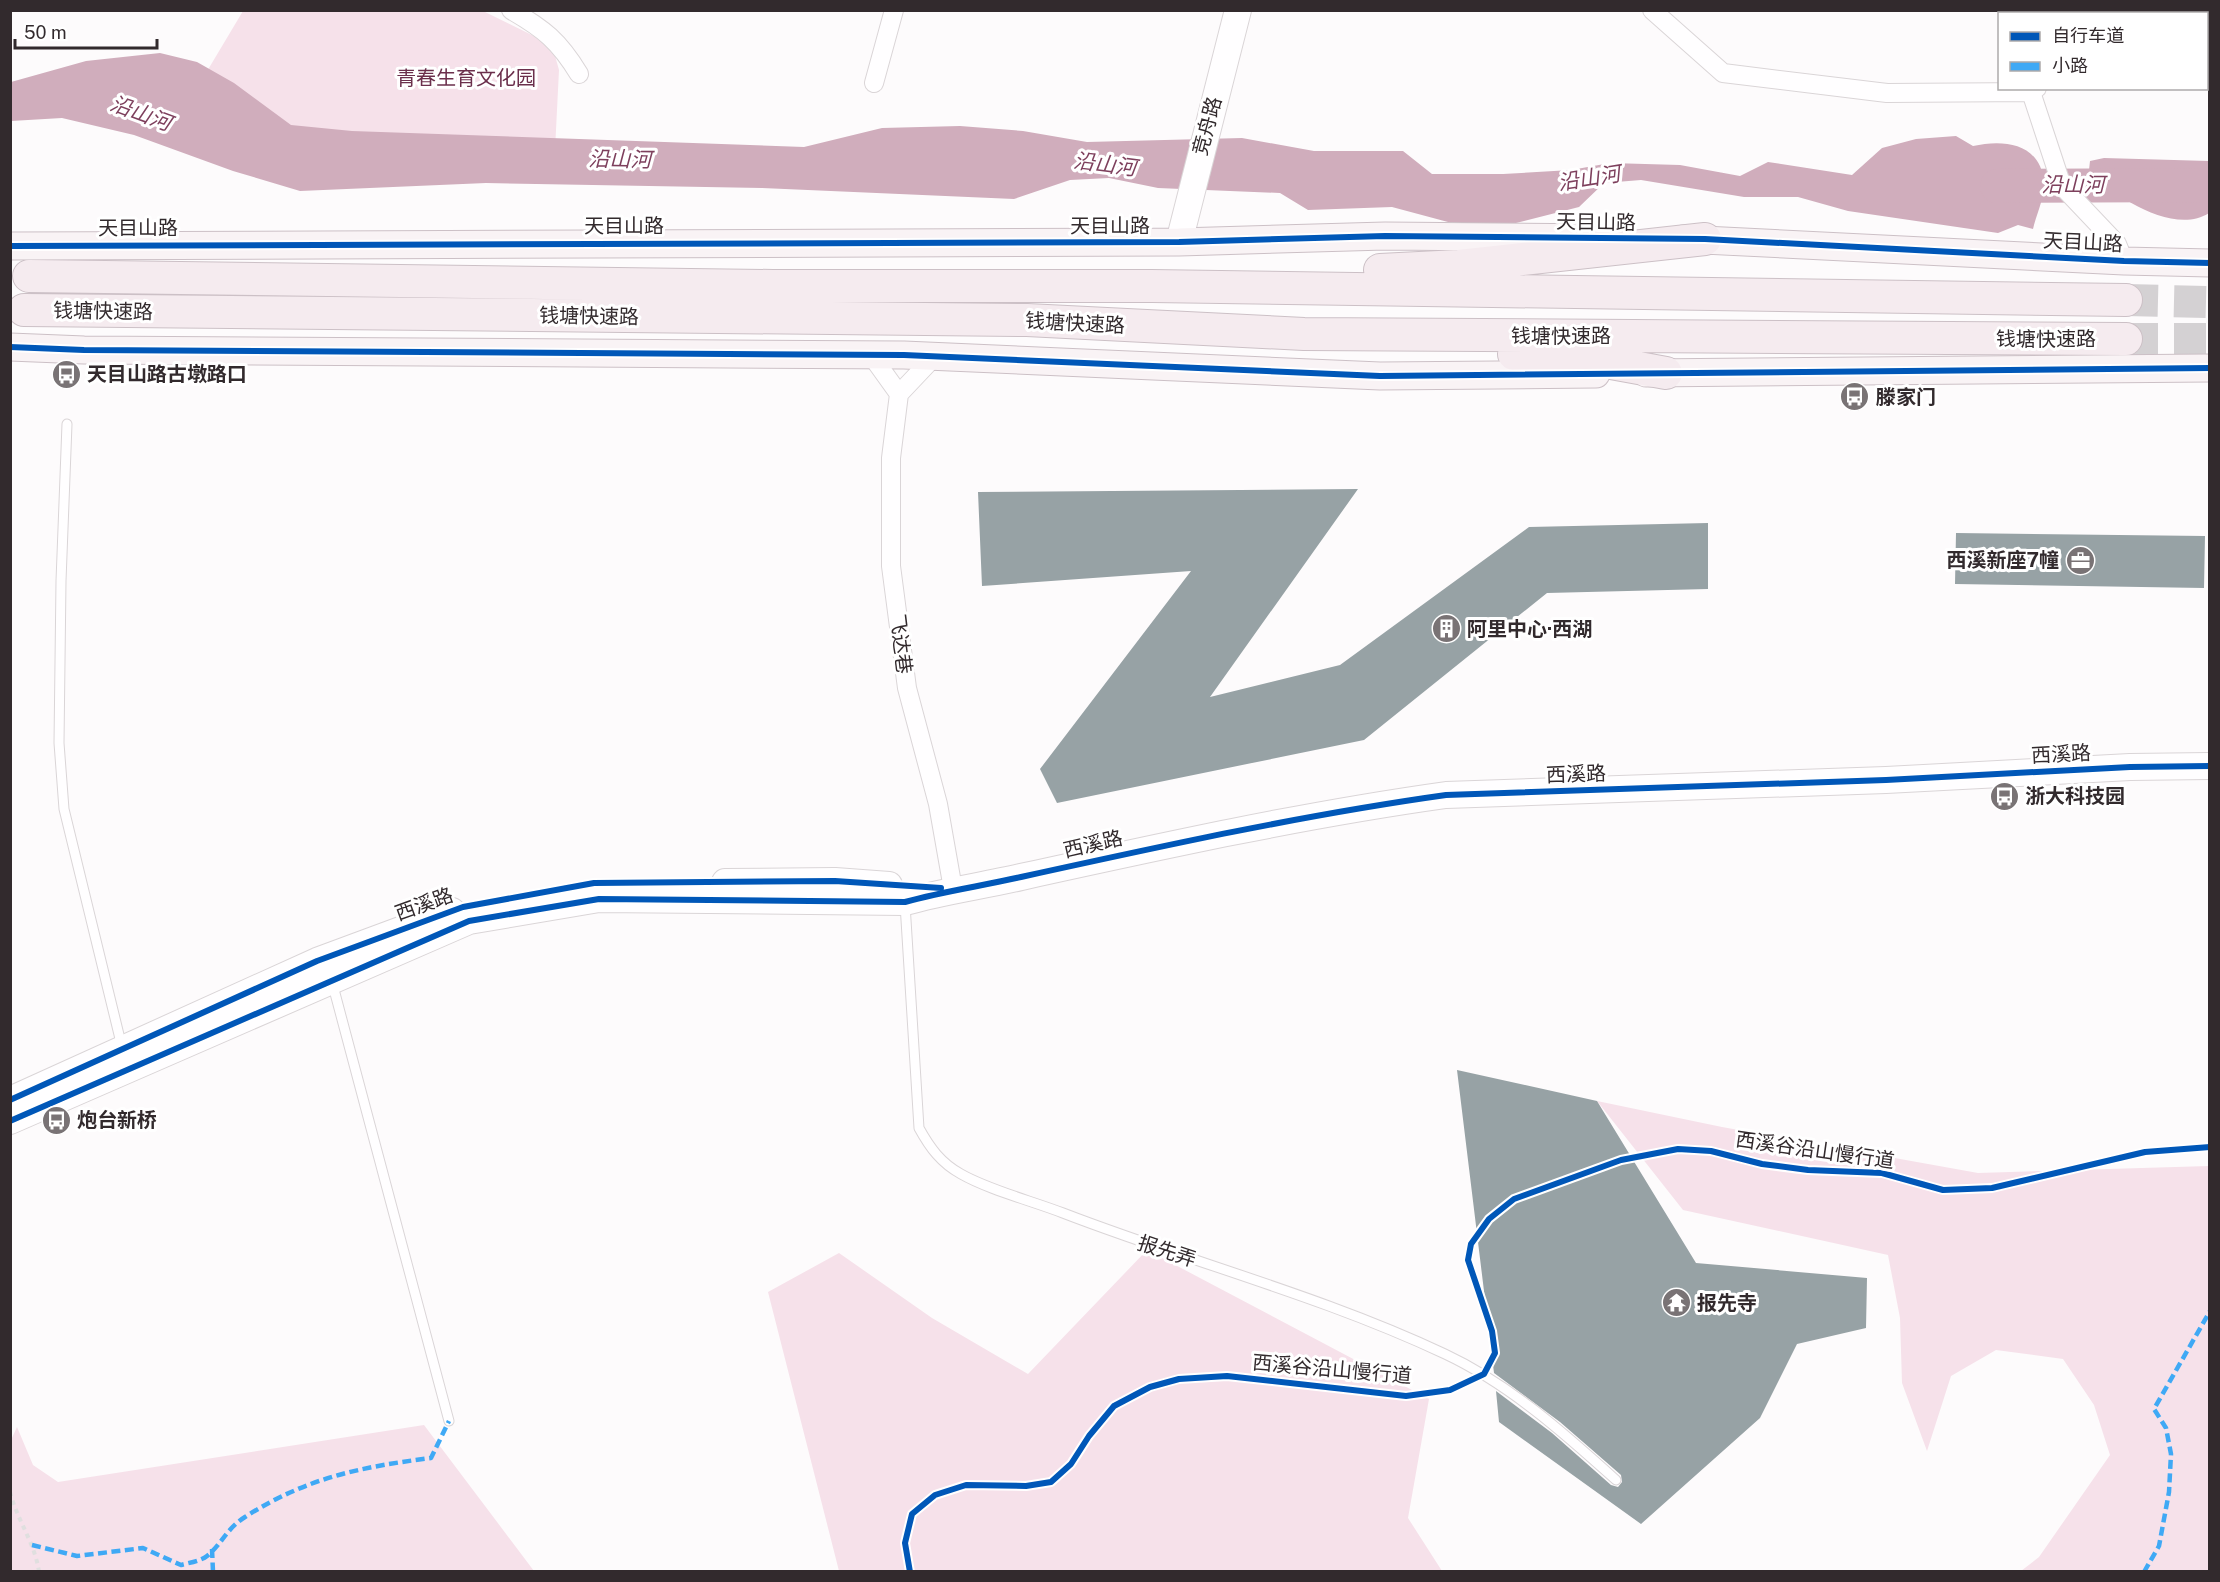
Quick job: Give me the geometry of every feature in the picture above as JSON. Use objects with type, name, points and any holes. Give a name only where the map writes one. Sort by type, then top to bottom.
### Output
[{"type":"highway","points":[[1152,286],[1459,266],[1705,239]]},
{"type":"highway","name":"钱塘快速路","points":[[28,276],[773,286],[1152,286],[2126,300]]},
{"type":"highway","name":"钱塘快速路","points":[[24,310],[1027,320],[1304,334],[2126,339]]},
{"type":"highway","points":[[1304,334],[1611,363],[1666,373]]},
{"type":"main road","name":"竞舟路","points":[[1179,242],[1186,206],[1238,10]]},
{"type":"main road","name":"天目山路","points":[[10,246],[1179,242],[1386,236],[1705,239],[2124,261],[2210,263]]},
{"type":"main road","points":[[10,347],[84,350],[871,355],[1380,376],[2210,368]]},
{"type":"main road","name":"西溪路","points":[[10,1121],[469,921],[599,899],[905,902],[952,889],[1019,878],[1115,855],[1376,805],[1446,795],[1886,780],[2130,767],[2210,766]]},
{"type":"main road","name":"西溪路","points":[[10,1100],[317,961],[463,907],[594,883],[835,881],[952,889]]},
{"type":"street","points":[[511,10],[544,29],[563,48],[579,74]]},
{"type":"street","points":[[874,83],[894,10]]},
{"type":"street","points":[[1652,10],[1723,73],[1887,93],[2034,91],[2062,186],[2117,244],[2124,261]]},
{"type":"street","points":[[871,355],[899,394],[934,357]]},
{"type":"street","name":"飞达巷","points":[[899,394],[891,458],[891,566],[907,688],[938,804],[952,889]]},
{"type":"lane","points":[[67,424],[59,743],[63,809],[123,1049]]},
{"type":"lane","name":"报先弄","points":[[905,902],[920,1128],[933,1153],[961,1174],[1121,1236],[1343,1309],[1447,1354],[1484,1374],[1561,1430],[1616,1480]]},
{"type":"lane","points":[[331,980],[449,1421]]},
{"type":"path","points":[[10,1492],[14,1509],[37,1559],[39,1572]]},
{"type":"green space","name":"青春生育文化园","points":[[243,11],[483,11],[540,39],[554,52],[559,70],[555,150],[261,130],[200,83]]},
{"type":"green space","points":[[1597,1101],[1722,1127],[1978,1173],[2209,1166],[2209,1571],[2021,1571],[2039,1557],[2110,1455],[2094,1405],[2063,1359],[1996,1350],[1951,1376],[1927,1451],[1902,1383],[1900,1318],[1888,1255],[1683,1210]]},
{"type":"green space","points":[[1147,1250],[1429,1399],[1408,1518],[1442,1571],[839,1571],[768,1292],[839,1253],[932,1318],[1028,1374]]},
{"type":"green space","points":[[424,1425],[534,1571],[11,1571],[11,1440],[17,1427],[33,1465],[58,1482]]},
{"type":"water","points":[[160,53],[197,62],[234,83],[291,125],[352,131],[804,147],[882,128],[960,126],[1023,131],[1087,142],[1242,138],[1314,151],[1403,151],[1432,174],[1503,174],[1571,170],[1610,163],[1680,165],[1740,176],[1768,162],[1852,175],[1882,148],[1916,139],[1956,136],[1973,146],[2008,144],[2028,152],[2036,159],[2041,170],[2044,188],[2033,229],[2018,225],[1998,233],[1848,211],[1798,197],[1744,197],[1641,180],[1604,183],[1579,207],[1504,226],[1448,222],[1392,207],[1308,210],[1280,193],[1158,188],[1109,178],[1070,180],[1014,199],[762,188],[486,183],[300,191],[233,171],[134,135],[62,118],[11,121],[11,82],[86,61]]},
{"type":"water","points":[[2104,158],[2209,161],[2209,213],[2195,219],[2179,220],[2145,210],[2113,191],[2089,170],[2090,161]]},
{"type":"building","name":"阿里中心·西湖","points":[[1358,489],[1210,697],[1340,665],[1529,527],[1708,523],[1708,589],[1547,593],[1364,740],[1057,803],[1040,769],[1191,571],[982,586],[978,492]]},
{"type":"building","name":"西溪新座7幢","points":[[1956,533],[2205,536],[2204,588],[1955,584]]},
{"type":"building","name":"报先寺","points":[[1457,1070],[1597,1101],[1696,1263],[1867,1278],[1866,1328],[1797,1344],[1760,1418],[1641,1524],[1499,1422],[1496,1391],[1552,1433],[1611,1485],[1618,1487],[1622,1482],[1621,1475],[1560,1422],[1494,1373]]},
{"type":"waterway","name":"沿山河","points":[[1997,186],[2210,185]]},
{"type":"tunnel","points":[[2126,300],[2210,302]]},
{"type":"tunnel","points":[[2126,339],[2210,339]]},
{"type":"marked path","points":[[2144,1572],[2159,1546],[2169,1492],[2171,1454],[2166,1428],[2154,1409],[2210,1311]]},
{"type":"marked path","points":[[32,1545],[77,1556],[143,1548],[181,1565],[194,1562],[204,1558],[212,1551],[245,1517],[290,1493],[357,1470],[431,1458],[449,1421]]},
{"type":"marked path","points":[[212,1549],[213,1572]]},
{"type":"cycle path","points":[[10,246],[1179,242],[1385,236],[1705,239],[2124,261],[2210,263]]},
{"type":"cycle path","points":[[10,347],[84,350],[904,355],[1380,376],[2210,368]]},
{"type":"cycle path","points":[[10,1121],[469,921],[599,899],[905,902],[1233,832],[1446,795],[1886,780],[2130,767],[2210,766]]},
{"type":"cycle path","points":[[10,1100],[317,961],[463,907],[594,883],[835,881],[941,888]]},
{"type":"cycle path","name":"西溪谷沿山慢行道","points":[[910,1572],[905,1543],[912,1514],[935,1495],[966,1485],[1026,1486],[1051,1482],[1071,1464],[1089,1436],[1114,1406],[1150,1387],[1179,1379],[1227,1376],[1406,1396],[1450,1390],[1484,1374],[1495,1353],[1492,1331],[1468,1260],[1471,1244],[1489,1219],[1514,1199],[1621,1160],[1678,1149],[1711,1151],[1762,1164],[1808,1170],[1882,1173],[1943,1190],[1992,1188],[2145,1152],[2210,1147]]},
{"type":"place","name":"天目山路古墩路口","points":[[66,374]]},
{"type":"place","name":"滕家门","points":[[1855,397]]},
{"type":"place","name":"西溪新座7幢","points":[[2080,560]]},
{"type":"place","name":"阿里中心·西湖","points":[[1446,629]]},
{"type":"place","name":"浙大科技园","points":[[2004,796]]},
{"type":"place","name":"炮台新桥","points":[[56,1120]]},
{"type":"place","name":"报先寺","points":[[1676,1303]]}]
